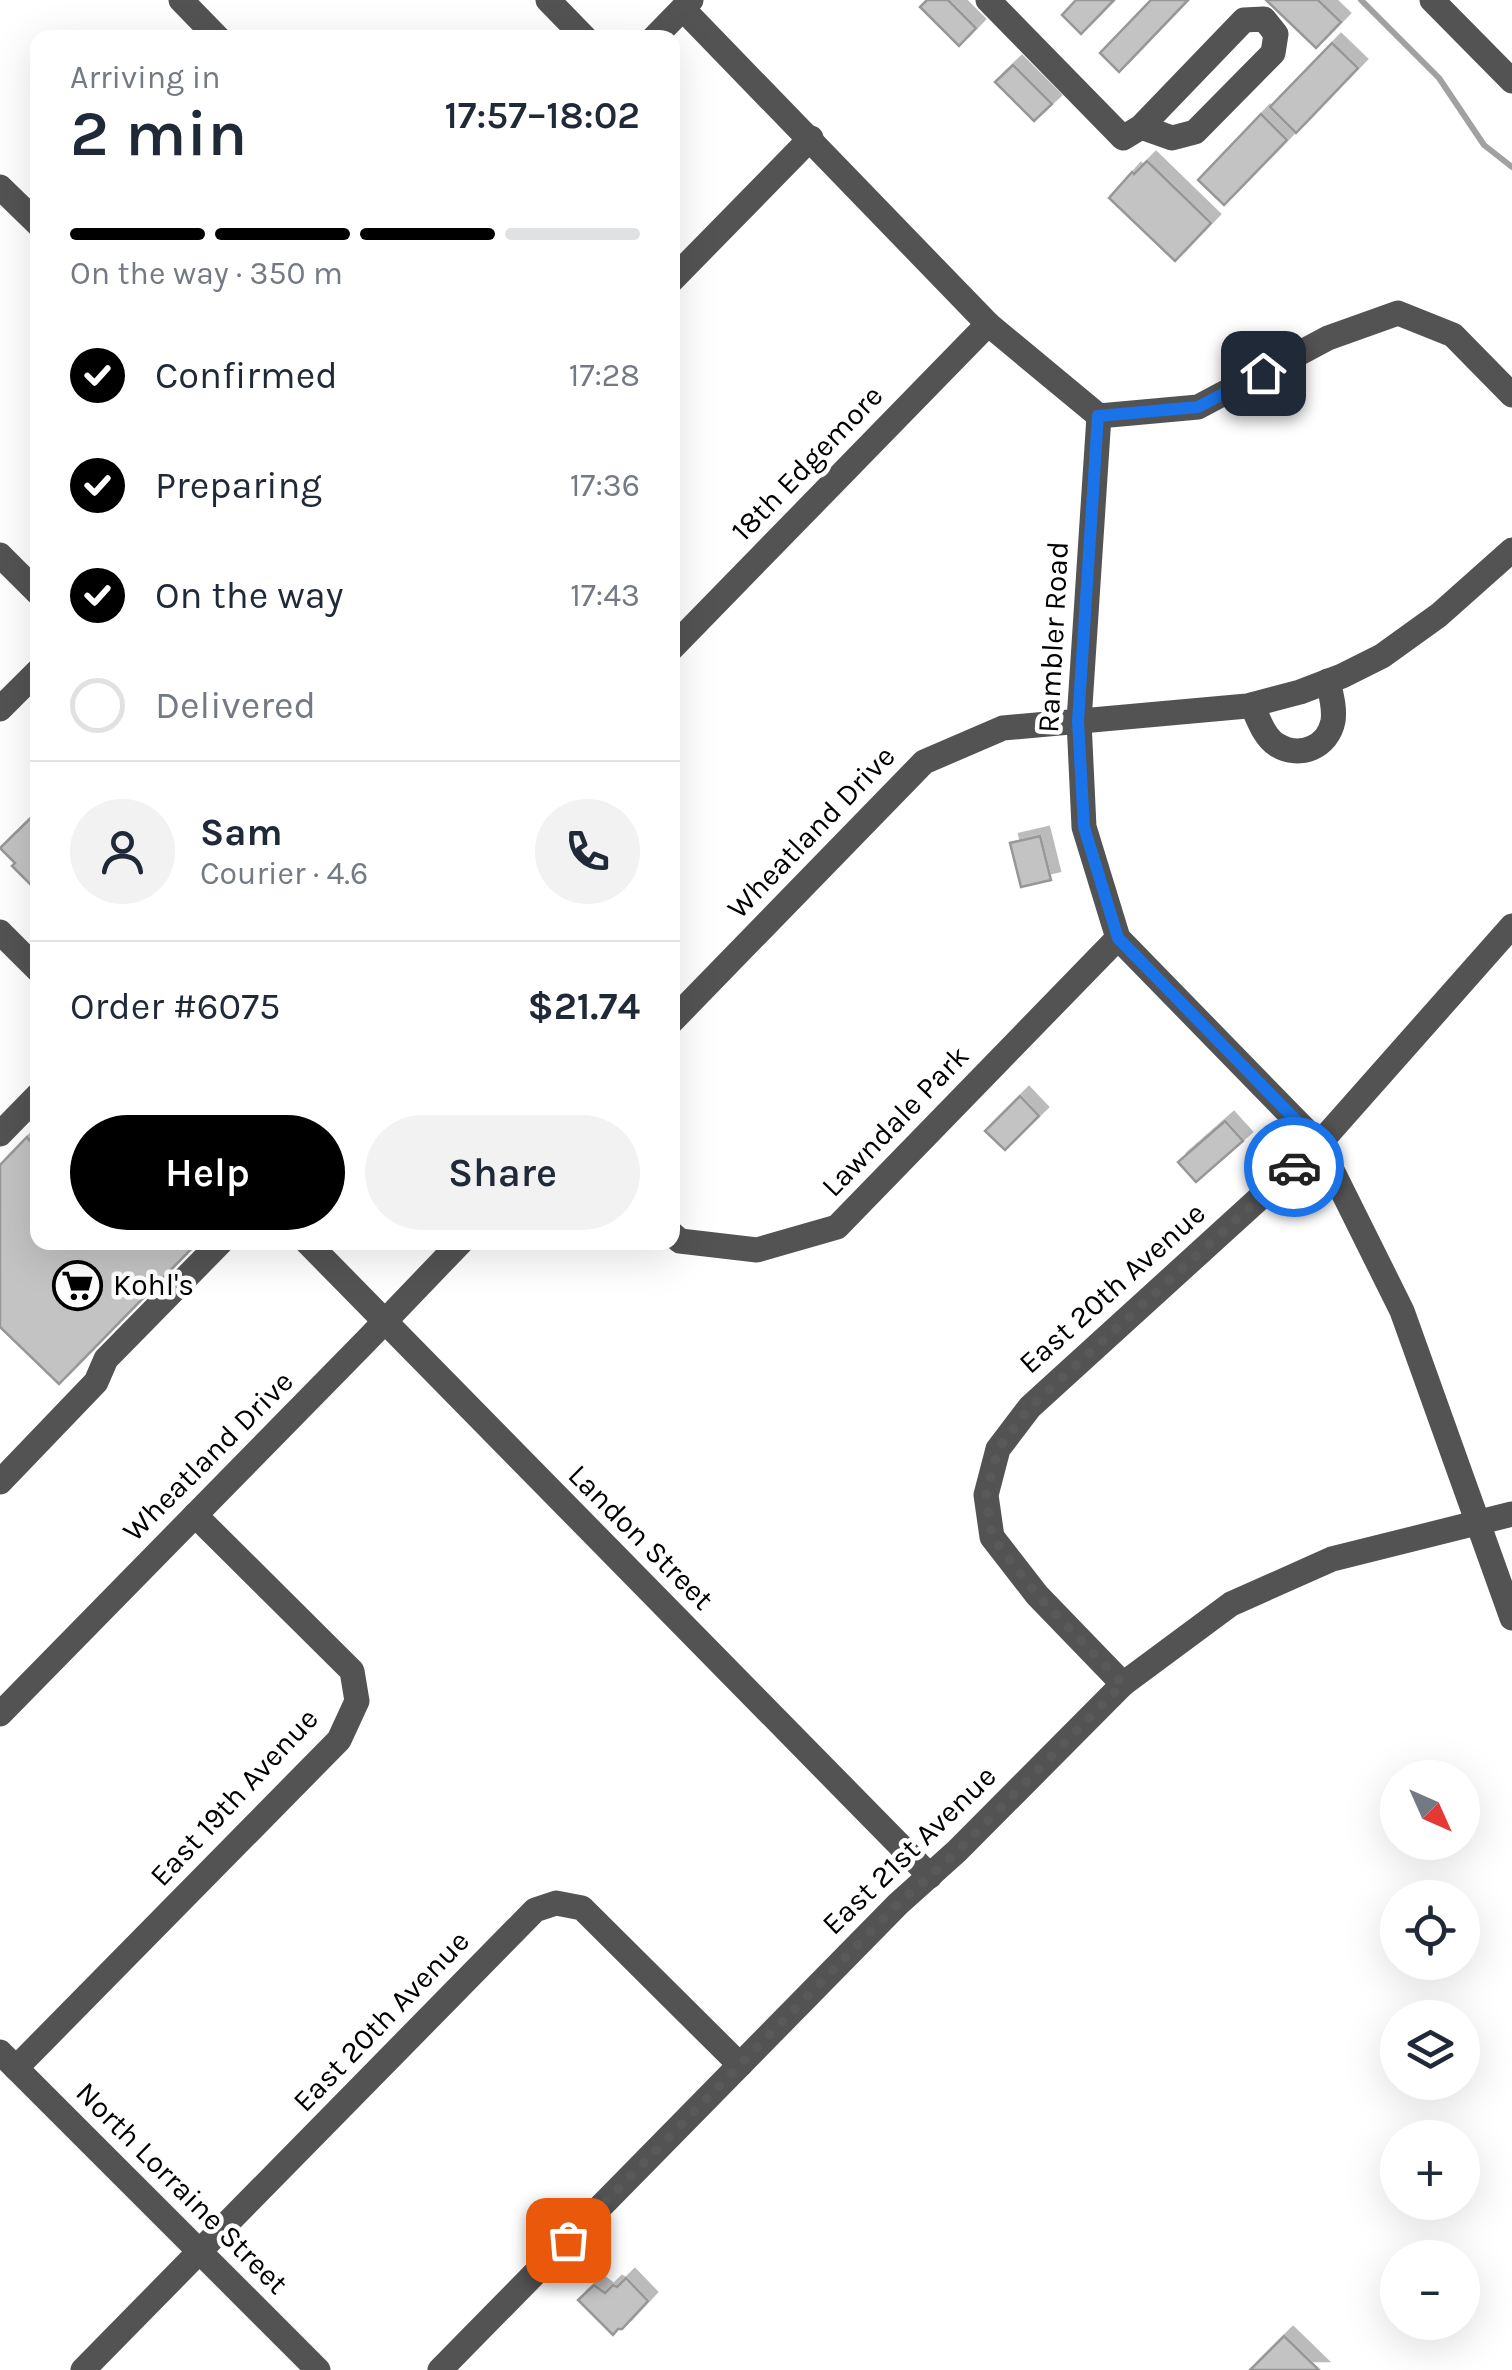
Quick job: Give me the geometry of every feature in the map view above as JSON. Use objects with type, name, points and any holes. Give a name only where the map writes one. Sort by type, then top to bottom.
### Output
[{"type":"street","points":[[181,0],[210,30]]},
{"type":"street","points":[[548,0],[578,30]]},
{"type":"street","points":[[988,0],[1123,138],[1141,126],[1244,20],[1264,19],[1276,34],[1273,53],[1195,132],[1172,138],[1141,126]]},
{"type":"street","points":[[1432,0],[1512,80]]},
{"type":"street","points":[[662,30],[687,4],[988,324],[1098,416],[1198,407],[1328,338],[1398,314],[1453,335],[1512,396]]},
{"type":"street","points":[[680,272],[811,138]]},
{"type":"street","points":[[0,187],[30,216]]},
{"type":"street","name":"18th Edgemore","points":[[680,640],[988,324]]},
{"type":"street","name":"Rambler Road","points":[[1098,416],[1078,721],[1084,827],[1118,938],[1319,1144],[1402,1311],[1512,1618]]},
{"type":"street","name":"Wheatland Drive","points":[[680,1014],[924,762],[1003,728],[1252,705],[1300,692],[1382,656],[1424,626],[1512,550]]},
{"type":"street","points":[[0,555],[30,585]]},
{"type":"street","points":[[0,709],[30,679]]},
{"type":"street","points":[[1252,705],[1276,745],[1305,751],[1315,748],[1333,722],[1328,681]]},
{"type":"street","name":"East 20th Avenue","points":[[1123,1684],[1037,1595],[992,1537],[986,1495],[998,1449],[1030,1407],[1319,1144],[1512,926]]},
{"type":"street","points":[[0,932],[30,962]]},
{"type":"street","name":"Lawndale Park","points":[[680,1242],[757,1250],[837,1227],[1118,938]]},
{"type":"street","points":[[0,1134],[30,1103]]},
{"type":"street","points":[[0,1482],[96,1382],[106,1359],[214,1250]]},
{"type":"street","name":"Landon Street","points":[[315,1250],[930,1876]]},
{"type":"street","name":"Wheatland Drive","points":[[2,1707],[453,1250]]},
{"type":"street","name":"East 21st Avenue","points":[[440,2370],[898,1904],[957,1852],[1123,1684],[1231,1604],[1332,1559],[1512,1514]]},
{"type":"street","name":"East 19th Avenue","points":[[8,2060],[339,1740],[357,1702],[352,1671],[195,1515]]},
{"type":"street","name":"East 20th Avenue","points":[[82,2370],[535,1910],[556,1903],[582,1908],[740,2065]]},
{"type":"street","name":"North Lorraine Street","points":[[8,2060],[318,2370]]},
{"type":"building","points":[[927,0],[948,0],[976,28],[959,46],[920,7]]},
{"type":"building","points":[[1076,0],[1114,0],[1081,34],[1062,15]]},
{"type":"building","points":[[1151,0],[1188,0],[1119,72],[1100,53]]},
{"type":"building","points":[[1266,0],[1318,0],[1341,22],[1316,48]]},
{"type":"building","points":[[1332,43],[1358,68],[1296,133],[1270,107]]},
{"type":"building","points":[[1013,65],[1052,104],[1034,121],[995,82]]},
{"type":"building","points":[[1261,114],[1287,140],[1224,205],[1198,180]]},
{"type":"building","points":[[1147,161],[1211,223],[1175,261],[1109,198]]},
{"type":"building","points":[[30,819],[30,884],[12,866],[15,863],[0,848]]},
{"type":"building","points":[[1040,836],[1051,880],[1021,887],[1010,843]]},
{"type":"building","points":[[1020,1096],[1039,1116],[1005,1150],[985,1131]]},
{"type":"building","points":[[1225,1121],[1243,1141],[1196,1182],[1178,1162]]},
{"type":"building","name":"Kohl's","points":[[27,1137],[30,1250],[190,1250],[59,1384],[0,1327],[0,1165]]},
{"type":"building","points":[[626,2278],[648,2301],[613,2335],[578,2300],[594,2285],[605,2293]]},
{"type":"building","points":[[1284,2336],[1319,2370],[1250,2370]]},
{"type":"waterway","points":[[1361,0],[1439,78],[1484,145],[1512,167]]},
{"type":"way so far","points":[[568,2240],[898,1904],[957,1852],[1123,1684],[1037,1595],[992,1537],[986,1495],[998,1449],[1030,1407],[1294,1167]]},
{"type":"place","name":"Kohl's","points":[[78,1285]]},
{"type":"route","points":[[1263,373],[1198,407],[1098,416],[1078,721],[1084,827],[1118,938],[1319,1144],[1294,1167]]}]
